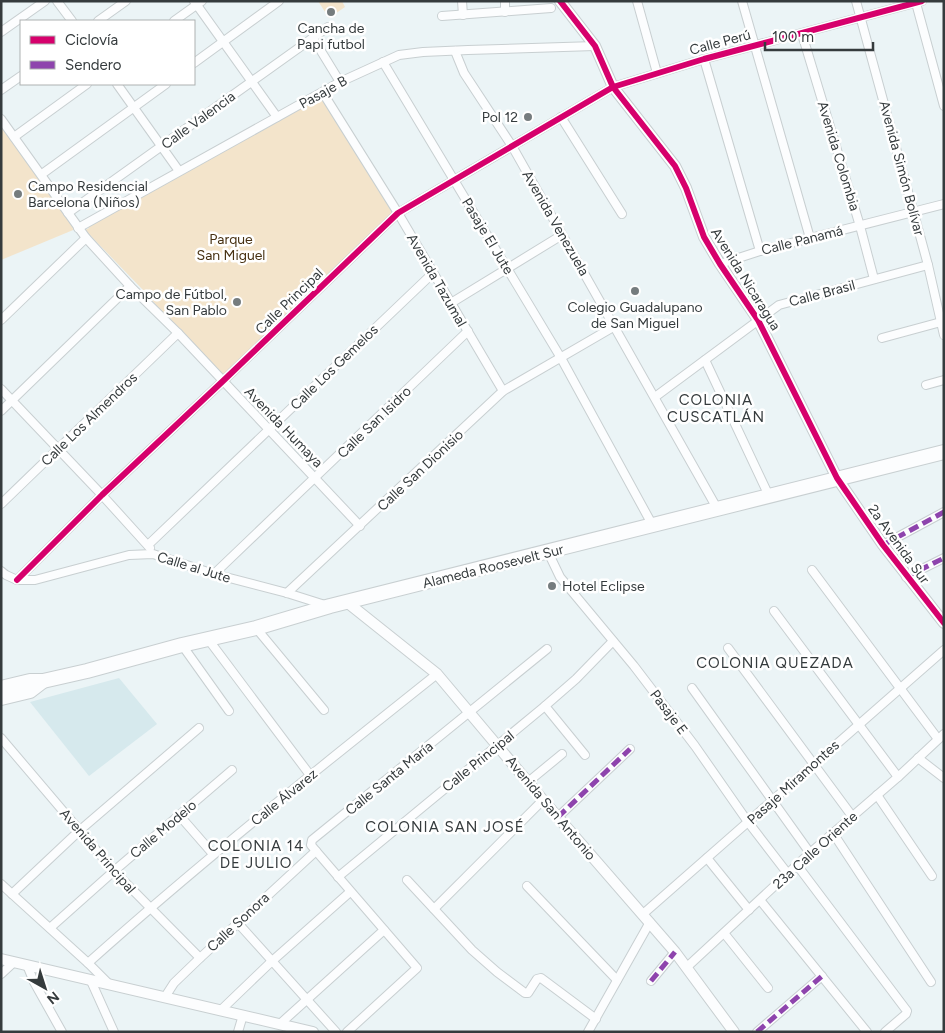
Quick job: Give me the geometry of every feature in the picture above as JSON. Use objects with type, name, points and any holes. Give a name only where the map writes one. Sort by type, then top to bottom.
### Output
[{"type":"highway","name":"Alameda Roosevelt Sur","points":[[43,681],[256,628],[330,606],[944,452]]},
{"type":"highway","points":[[1,688],[30,681],[43,681]]},
{"type":"highway","points":[[1,698],[30,691],[43,681]]},
{"type":"street","points":[[1,32],[45,1]]},
{"type":"street","points":[[57,1],[71,20]]},
{"type":"street","points":[[99,20],[126,1]]},
{"type":"street","points":[[195,63],[279,1]]},
{"type":"street","points":[[462,1],[463,15]]},
{"type":"street","points":[[505,1],[506,12]]},
{"type":"street","name":"Avenida Nicaragua","points":[[560,1],[595,46],[613,88],[675,166],[686,188],[704,237],[758,320],[837,478]]},
{"type":"street","points":[[636,1],[657,73]]},
{"type":"street","points":[[742,1],[810,238]]},
{"type":"street","name":"Avenida Simón Bolívar","points":[[856,1],[928,265],[944,335]]},
{"type":"street","points":[[919,2],[944,106]]},
{"type":"street","name":"Calle Perú","points":[[613,88],[704,59],[919,2]]},
{"type":"street","points":[[175,20],[198,3],[223,42],[277,117]]},
{"type":"street","points":[[442,16],[551,8]]},
{"type":"street","name":"Calle Valencia","points":[[68,213],[328,27]]},
{"type":"street","name":"Avenida Colombia","points":[[802,34],[860,226],[874,279]]},
{"type":"street","points":[[313,38],[340,82]]},
{"type":"street","name":"Pasaje B","points":[[78,228],[340,82],[399,55],[455,50],[595,46]]},
{"type":"street","name":"Avenida Venezuela","points":[[455,50],[464,73],[512,146],[655,397]]},
{"type":"street","points":[[704,59],[760,251]]},
{"type":"street","name":"Pasaje El Jute","points":[[383,62],[561,358],[653,526]]},
{"type":"street","points":[[1,90],[20,77]]},
{"type":"street","points":[[14,136],[86,85]]},
{"type":"street","points":[[117,85],[179,171]]},
{"type":"street","points":[[42,174],[165,85]]},
{"type":"street","name":"Calle Principal","points":[[17,580],[102,495],[398,213],[613,88]]},
{"type":"street","name":"Avenida Tazumal","points":[[323,93],[398,213],[503,391]]},
{"type":"street","points":[[561,118],[622,214]]},
{"type":"street","name":"Avenida Humaya","points":[[1,119],[86,238],[360,526]]},
{"type":"street","name":"Calle Panamá","points":[[720,264],[760,251],[944,204]]},
{"type":"street","points":[[451,304],[562,235]]},
{"type":"street","points":[[1,320],[86,238]]},
{"type":"street","name":"Calle Brasil","points":[[655,397],[778,305],[928,265]]},
{"type":"street","name":"Calle Los Gemelos","points":[[148,545],[433,272]]},
{"type":"street","points":[[1,410],[130,286]]},
{"type":"street","points":[[882,338],[941,322]]},
{"type":"street","name":"Calle San Dionisio","points":[[287,593],[503,391],[615,326]]},
{"type":"street","name":"Calle San Isidro","points":[[214,574],[468,331]]},
{"type":"street","name":"Calle Los Almendros","points":[[1,504],[178,333]]},
{"type":"street","points":[[705,360],[769,496]]},
{"type":"street","points":[[926,385],[944,380]]},
{"type":"street","points":[[1,389],[102,495],[148,545],[153,554]]},
{"type":"street","points":[[655,397],[718,510]]},
{"type":"street","name":"2a Avenida Sur","points":[[837,478],[906,577],[944,623]]},
{"type":"street","points":[[883,545],[944,512]]},
{"type":"street","name":"Pasaje E","points":[[548,552],[560,577],[695,746],[748,822],[788,874]]},
{"type":"street","name":"Calle al Jute","points":[[17,580],[35,580],[129,555],[153,554],[214,574],[330,606]]},
{"type":"street","points":[[906,577],[944,558]]},
{"type":"street","points":[[1,570],[6,575],[17,580]]},
{"type":"street","points":[[812,570],[899,688],[941,737]]},
{"type":"street","name":"Avenida San Antonio","points":[[348,603],[437,674],[675,952],[734,1032]]},
{"type":"street","points":[[774,611],[898,777]]},
{"type":"street","points":[[256,628],[324,710]]},
{"type":"street","points":[[208,639],[310,775]]},
{"type":"street","name":"Calle Principal","points":[[338,877],[545,706],[576,679],[613,641]]},
{"type":"street","points":[[182,645],[229,710]]},
{"type":"street","points":[[728,648],[852,816]]},
{"type":"street","name":"Calle Santa María","points":[[314,848],[312,840],[548,649]]},
{"type":"street","name":"Pasaje Miramontes","points":[[643,914],[944,650]]},
{"type":"street","name":"Calle Álvarez","points":[[88,962],[213,854],[437,674]]},
{"type":"street","points":[[692,688],[810,853]]},
{"type":"street","points":[[545,706],[585,755]]},
{"type":"street","points":[[108,984],[88,962],[5,891],[79,831],[199,728]]},
{"type":"street","name":"23a Calle Oriente","points":[[687,967],[810,853],[941,737]]},
{"type":"street","name":"Avenida Principal","points":[[1,738],[114,871],[200,958]]},
{"type":"street","points":[[558,817],[630,748]]},
{"type":"street","points":[[528,782],[562,754]]},
{"type":"street","points":[[918,758],[944,778]]},
{"type":"street","name":"Calle Modelo","points":[[50,928],[232,770]]},
{"type":"street","points":[[877,794],[932,876]]},
{"type":"street","points":[[434,909],[543,800]]},
{"type":"street","points":[[179,815],[213,854]]},
{"type":"street","points":[[834,833],[931,982]]},
{"type":"street","points":[[314,848],[350,892],[417,967],[347,1032]]},
{"type":"street","name":"Calle Sonora","points":[[166,997],[174,983],[314,848]]},
{"type":"street","points":[[707,858],[749,910]]},
{"type":"street","points":[[797,865],[906,1010],[906,1014],[885,1032]]},
{"type":"street","points":[[407,880],[484,960],[525,993],[528,993],[537,979],[541,978],[596,1018]]},
{"type":"street","points":[[527,886],[617,980]]},
{"type":"street","points":[[221,1010],[271,962],[350,892]]},
{"type":"street","points":[[760,900],[867,1032]]},
{"type":"street","points":[[237,922],[336,1032]]},
{"type":"street","points":[[588,1032],[650,922]]},
{"type":"street","points":[[281,1023],[384,930]]},
{"type":"street","points":[[724,933],[768,988]]},
{"type":"street","points":[[651,981],[675,952]]},
{"type":"street","points":[[1,959],[313,1032]]},
{"type":"street","points":[[1,974],[14,962]]},
{"type":"street","points":[[26,965],[62,1032]]},
{"type":"street","points":[[757,1032],[822,976]]},
{"type":"street","points":[[91,980],[114,1032]]},
{"type":"street","points":[[238,1032],[243,1015]]},
{"type":"shaded area","points":[[119,678],[157,724],[89,776],[30,702]]},
{"type":"green space","name":"Cancha de Papi futbol","points":[[318,1],[342,1],[345,7],[329,18]]},
{"type":"green space","name":"Parque San Miguel","points":[[323,93],[398,213],[223,381],[143,290],[85,230],[89,228],[85,224]]},
{"type":"green space","points":[[1,119],[78,228],[1,260]]},
{"type":"marked path","points":[[883,545],[944,512]]},
{"type":"marked path","points":[[906,577],[944,558]]},
{"type":"marked path","points":[[558,817],[630,749]]},
{"type":"marked path","points":[[651,981],[675,952]]},
{"type":"marked path","points":[[757,1032],[822,976]]},
{"type":"cycle path","points":[[560,1],[595,46],[613,87],[675,166],[686,188],[704,237],[758,320],[837,478],[883,545],[944,623]]},
{"type":"cycle path","points":[[17,580],[102,495],[398,213],[613,87],[704,59],[922,1]]},
{"type":"place","name":"Cancha de Papi futbol","points":[[331,12]]},
{"type":"place","name":"Pol 12","points":[[528,117]]},
{"type":"place","name":"Campo Residencial Barcelona (Niños)","points":[[18,194]]},
{"type":"place","name":"Colegio Guadalupano de San Miguel","points":[[635,291]]},
{"type":"place","name":"Campo de Fútbol, San Pablo","points":[[237,302]]},
{"type":"place","name":"Hotel Eclipse","points":[[552,586]]},
{"type":"district","name":"COLONIA CUSCATLÁN","points":[[716,408]]},
{"type":"district","name":"COLONIA QUEZADA","points":[[775,663]]},
{"type":"district","name":"COLONIA SAN JOSÉ","points":[[445,827]]},
{"type":"district","name":"COLONIA 14 DE JULIO","points":[[256,854]]}]
